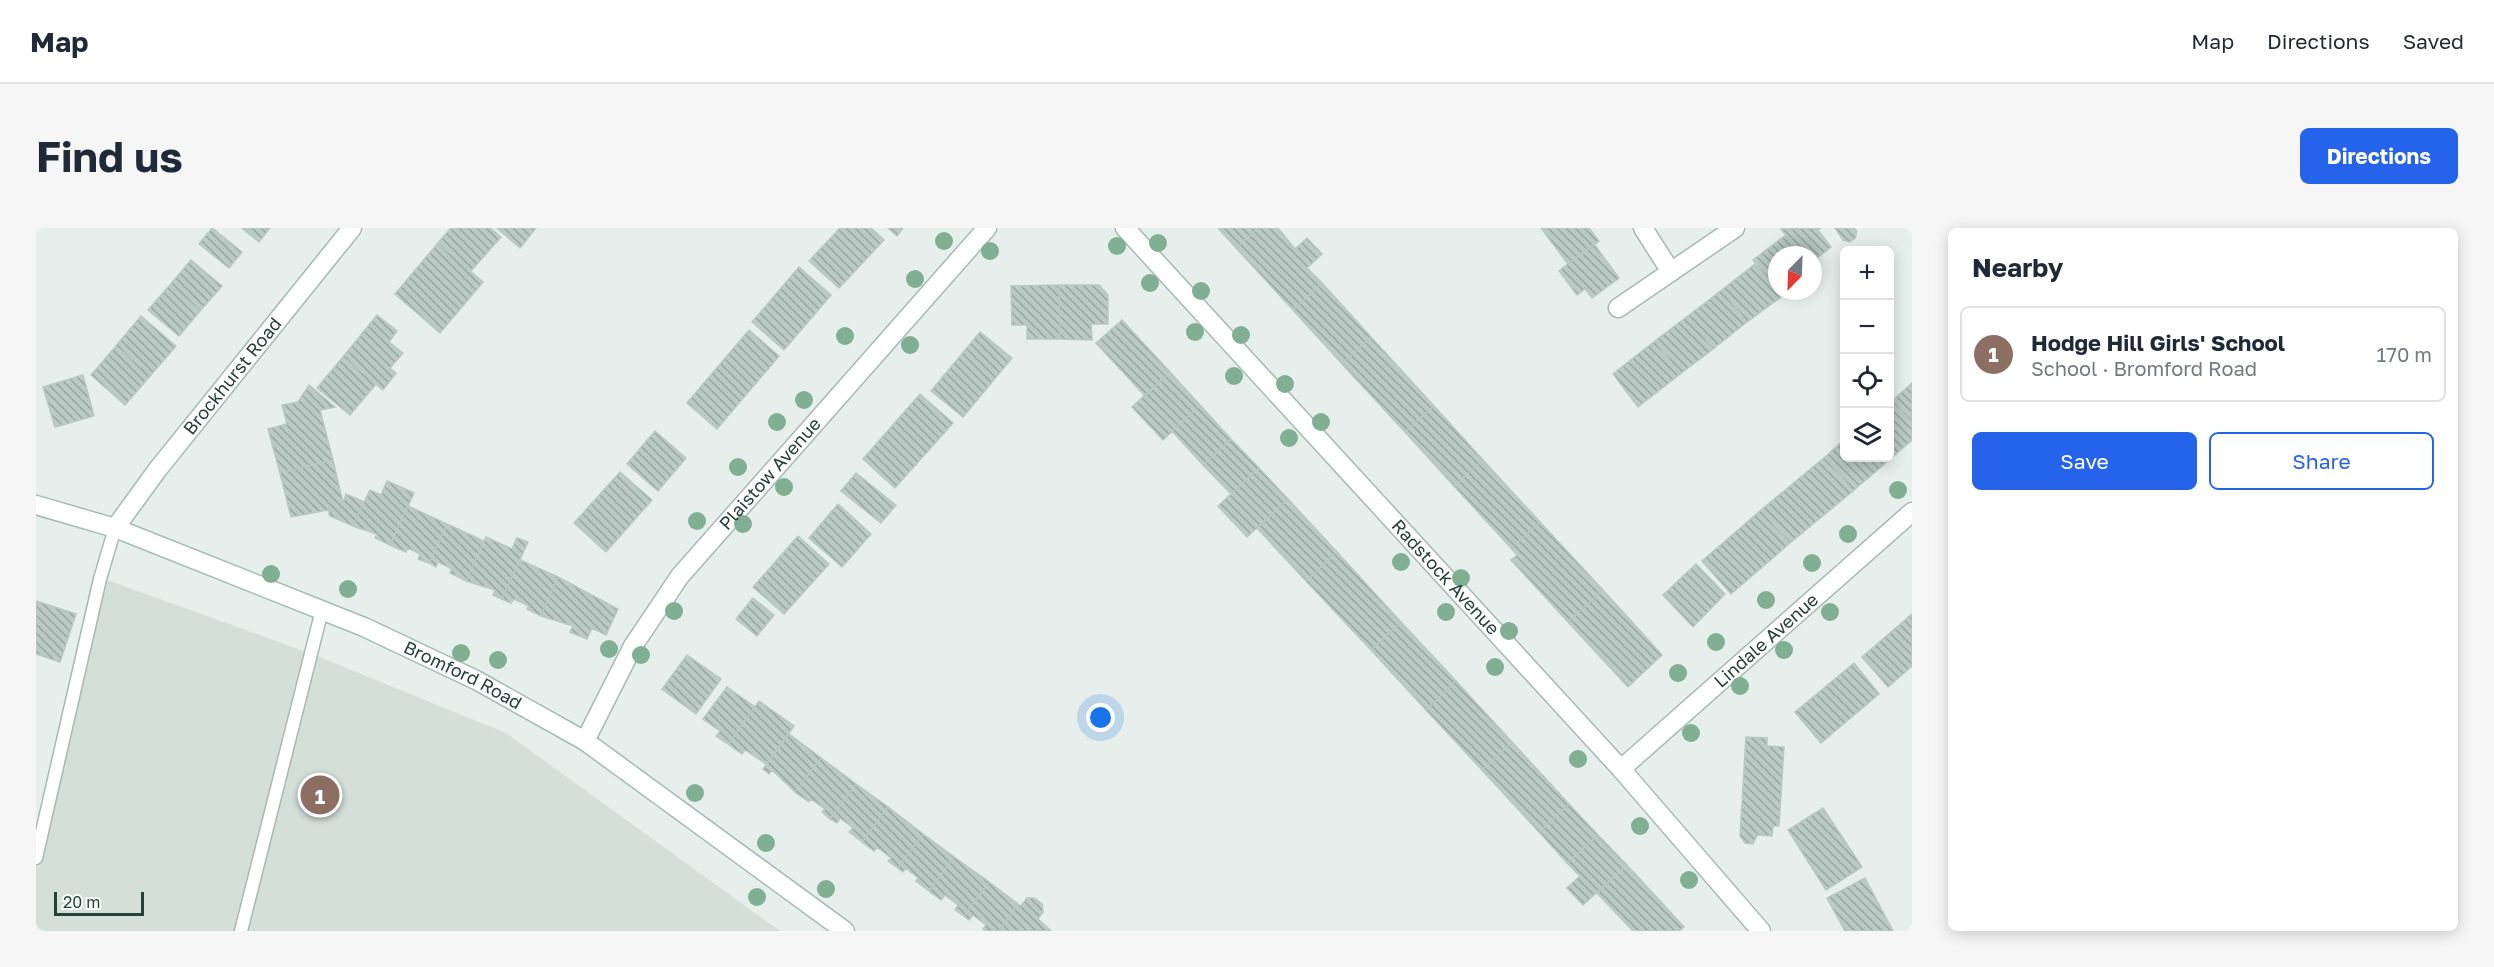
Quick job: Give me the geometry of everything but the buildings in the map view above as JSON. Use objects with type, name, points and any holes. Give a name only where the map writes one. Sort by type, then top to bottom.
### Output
[{"type":"street","name":"Brockhurst Road","points":[[116,528],[158,469],[352,228]]},
{"type":"street","name":"Plaistow Avenue","points":[[585,741],[633,646],[680,576],[987,228]]},
{"type":"street","name":"Radstock Avenue","points":[[1125,228],[1621,769],[1761,931]]},
{"type":"street","points":[[1643,228],[1671,272]]},
{"type":"street","points":[[1618,308],[1735,228]]},
{"type":"street","name":"Bromford Road","points":[[36,505],[116,528],[322,610],[476,680],[585,741],[845,931]]},
{"type":"street","name":"Lindale Avenue","points":[[1621,769],[1912,512]]},
{"type":"lane","points":[[36,858],[100,579],[116,528]]},
{"type":"lane","points":[[241,931],[322,610]]},
{"type":"shaded area","points":[[93,575],[312,654],[506,733],[780,931],[36,931],[36,857]]},
{"type":"place","name":"Hodge Hill Girls' School","points":[[320,795]]}]
